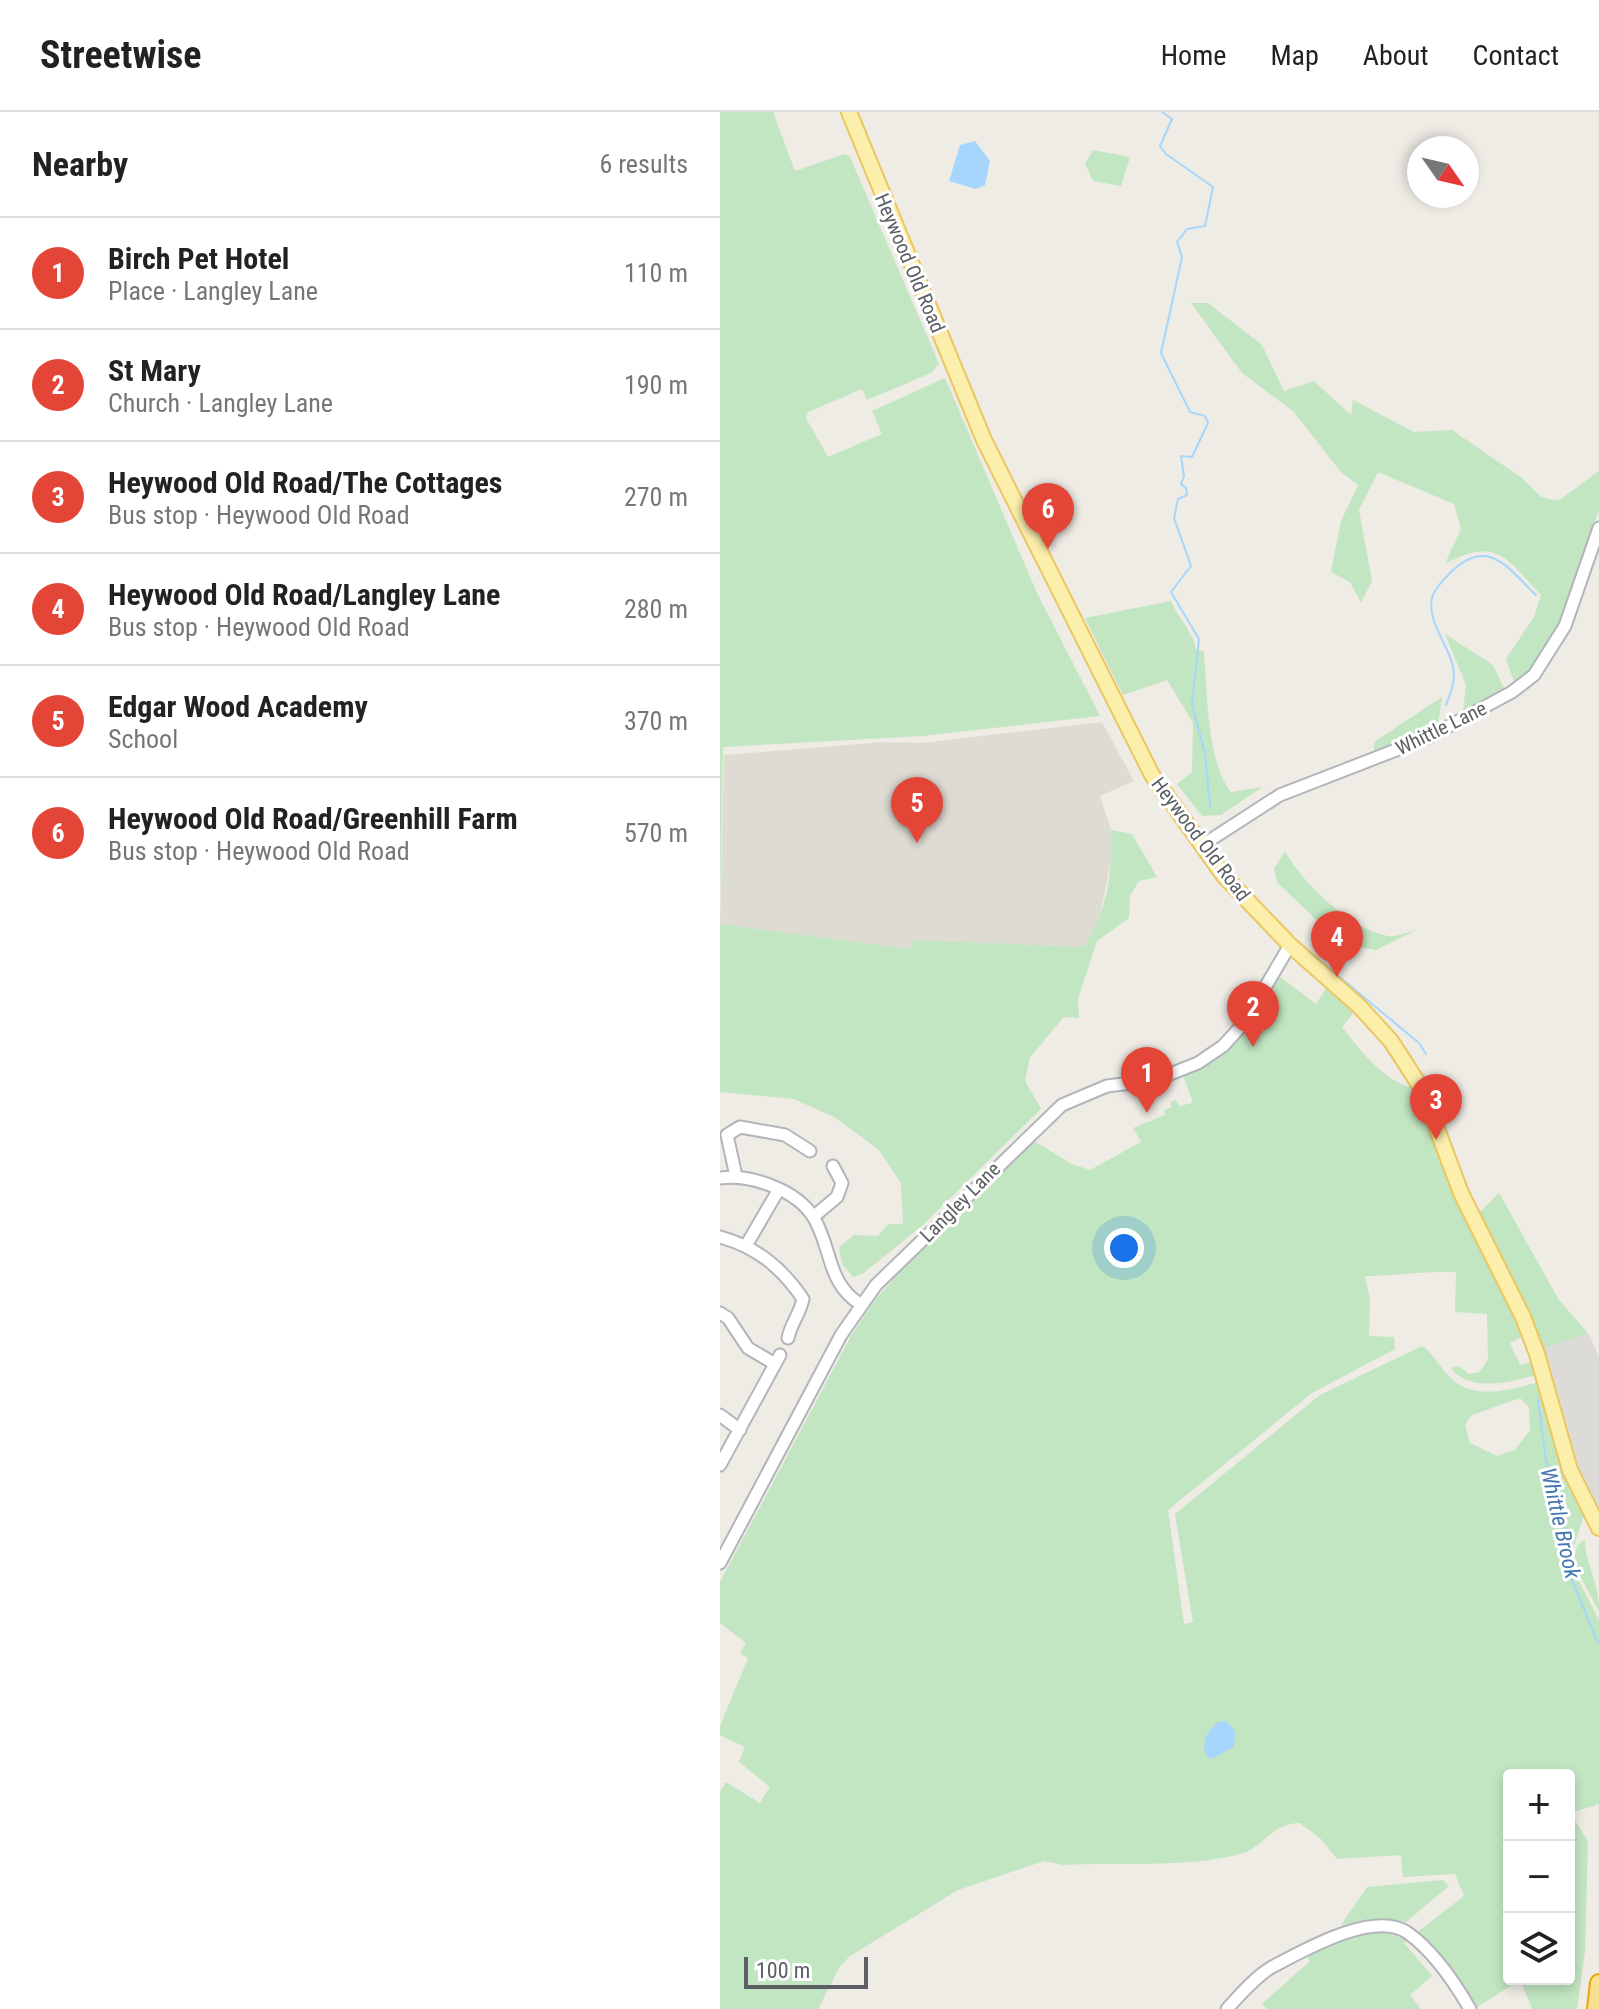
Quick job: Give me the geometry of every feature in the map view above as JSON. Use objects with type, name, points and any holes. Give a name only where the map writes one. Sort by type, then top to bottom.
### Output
[{"type":"highway","points":[[1596,2009],[1599,1983]]},
{"type":"main road","name":"Heywood Old Road","points":[[849,112],[984,440],[1119,715],[1152,775],[1232,885],[1290,945],[1359,1006],[1391,1041],[1422,1089],[1461,1193],[1537,1354],[1570,1470],[1599,1528]]},
{"type":"street","name":"Whittle Lane","points":[[1201,846],[1270,800],[1427,738],[1512,692],[1534,675],[1565,626],[1599,528]]},
{"type":"street","name":"Langley Lane","points":[[720,1563],[860,1304],[1062,1105],[1107,1086],[1155,1080],[1198,1063],[1223,1046],[1244,1023],[1290,945]]},
{"type":"street","points":[[736,1176],[727,1135],[740,1127],[785,1135],[810,1151]]},
{"type":"street","points":[[813,1217],[837,1197],[842,1183],[833,1166]]},
{"type":"street","points":[[720,1178],[736,1176],[779,1189],[813,1217],[837,1283],[845,1294],[860,1304]]},
{"type":"street","points":[[747,1244],[779,1189]]},
{"type":"street","points":[[720,1237],[747,1244],[783,1273],[803,1299],[801,1311],[791,1322],[788,1338]]},
{"type":"street","points":[[720,1313],[728,1318],[748,1348],[777,1359],[720,1465]]},
{"type":"street","points":[[720,1415],[740,1430]]},
{"type":"street","points":[[1227,2009],[1270,1968],[1333,1937],[1379,1925],[1408,1932],[1454,1984],[1470,2009]]},
{"type":"shaded area","points":[[1102,722],[1134,781],[1100,796],[1111,830],[1112,856],[1098,925],[1083,947],[914,940],[911,949],[720,924],[724,755],[883,742],[921,743]]},
{"type":"shaded area","points":[[1588,1333],[1599,1356],[1599,1514],[1567,1444],[1544,1348]]},
{"type":"green space","points":[[720,112],[773,112],[795,171],[845,154],[850,157],[939,364],[931,373],[867,400],[862,389],[808,412],[806,418],[828,457],[882,434],[872,411],[945,378],[1037,593],[1100,716],[922,736],[723,747],[720,904]]},
{"type":"green space","points":[[1093,150],[1130,157],[1121,186],[1093,181],[1085,164]]},
{"type":"green space","points":[[1191,303],[1208,303],[1262,345],[1284,391],[1314,381],[1351,415],[1353,400],[1414,432],[1452,430],[1522,478],[1541,497],[1558,501],[1599,471],[1599,510],[1556,630],[1537,661],[1515,684],[1506,659],[1534,617],[1541,595],[1499,555],[1477,552],[1445,564],[1461,529],[1454,504],[1378,472],[1359,510],[1372,581],[1361,603],[1350,582],[1331,572],[1341,521],[1358,485],[1340,471],[1294,412],[1242,373]]},
{"type":"green space","points":[[1171,601],[1192,636],[1196,649],[1204,652],[1210,725],[1223,779],[1231,792],[1262,787],[1221,815],[1202,816],[1177,784],[1192,772],[1193,723],[1167,680],[1123,695],[1085,618]]},
{"type":"green space","points":[[1445,634],[1493,665],[1504,688],[1463,711],[1466,685]]},
{"type":"green space","points":[[1442,697],[1438,725],[1374,754],[1374,742]]},
{"type":"green space","points":[[1111,830],[1132,834],[1157,877],[1139,881],[1130,896],[1129,918],[1097,941],[1078,999],[1079,1018],[1064,1017],[1030,1057],[1025,1081],[1041,1109],[922,1226],[862,1274],[853,1277],[842,1264],[839,1247],[854,1235],[878,1236],[888,1224],[903,1224],[901,1183],[878,1149],[834,1117],[794,1099],[720,1092],[720,924],[911,949],[913,940],[1083,947],[1098,921],[1107,892]]},
{"type":"green space","points":[[1285,851],[1315,890],[1359,925],[1388,936],[1418,929],[1376,950],[1341,944],[1277,882],[1274,869]]},
{"type":"green space","points":[[1279,976],[1316,1004],[1329,984],[1354,1012],[1342,1027],[1382,1072],[1413,1088],[1428,1117],[1456,1196],[1524,1336],[1510,1343],[1520,1365],[1532,1362],[1536,1375],[1491,1384],[1468,1381],[1451,1368],[1459,1366],[1469,1374],[1480,1372],[1488,1359],[1487,1314],[1455,1312],[1456,1272],[1365,1276],[1370,1300],[1369,1336],[1394,1337],[1395,1349],[1312,1393],[1168,1510],[1184,1624],[1193,1622],[1175,1514],[1320,1395],[1422,1346],[1448,1375],[1468,1389],[1491,1392],[1539,1382],[1563,1467],[1584,1514],[1569,1562],[1599,1620],[1599,1804],[1575,1811],[1575,1769],[1503,1769],[1503,1985],[1512,1985],[1474,2009],[1415,1934],[1464,1896],[1455,1874],[1403,1877],[1401,1855],[1337,1859],[1321,1839],[1300,1823],[1282,1827],[1246,1852],[1216,1859],[1063,1865],[1044,1861],[958,1890],[850,1956],[840,1966],[818,2009],[720,2009],[720,1792],[726,1782],[760,1803],[770,1787],[739,1762],[745,1747],[720,1735],[720,1726],[748,1658],[740,1653],[746,1643],[720,1623],[720,1582],[851,1336],[875,1300],[906,1265],[1034,1141],[1072,1164],[1090,1170],[1141,1142],[1133,1128],[1165,1115],[1164,1110],[1172,1107],[1170,1102],[1176,1100],[1179,1106],[1193,1103],[1183,1075],[1228,1047],[1251,1022]],"holes":[[[1520,1398],[1529,1407],[1530,1430],[1515,1450],[1497,1456],[1470,1443],[1465,1425],[1472,1415]]]},
{"type":"green space","points":[[1499,1193],[1559,1300],[1588,1333],[1544,1348],[1478,1214]]},
{"type":"green space","points":[[1585,1539],[1599,1611],[1573,1563],[1577,1546]]},
{"type":"green space","points":[[1575,1821],[1588,1841],[1585,1951],[1577,2009],[1532,2009],[1522,1985],[1575,1985]]},
{"type":"green space","points":[[1443,1880],[1449,1886],[1406,1922],[1380,1919],[1341,1925],[1367,1887]]},
{"type":"green space","points":[[1375,1930],[1409,1939],[1404,1943],[1432,1976],[1410,1995],[1421,2009],[1267,2009],[1262,2004],[1309,1962],[1307,1953]]},
{"type":"water","points":[[975,141],[990,161],[985,185],[976,189],[949,181],[960,145]]},
{"type":"water","points":[[1226,1721],[1235,1731],[1234,1747],[1211,1759],[1205,1752],[1206,1738],[1218,1722]]},
{"type":"waterway","name":"Whittle Brook","points":[[1162,112],[1172,119],[1160,146],[1166,154],[1213,187],[1205,226],[1187,229],[1177,242],[1182,257],[1161,353],[1190,412],[1205,416],[1208,423],[1192,457],[1181,456],[1184,476],[1181,484],[1186,488],[1187,495],[1178,499],[1174,518],[1191,566],[1171,592],[1199,639],[1192,704],[1205,754],[1210,807]]},
{"type":"waterway","points":[[1446,705],[1453,687],[1453,666],[1431,608],[1433,595],[1440,584],[1463,562],[1486,556],[1506,566],[1536,595]]},
{"type":"waterway","name":"Whittle Brook","points":[[1323,963],[1419,1043],[1426,1054]]},
{"type":"waterway","name":"Whittle Brook","points":[[1538,1399],[1546,1462],[1555,1482],[1565,1524],[1564,1561],[1598,1643]]},
{"type":"place","name":"Heywood Old Road/Greenhill Farm","points":[[1048,549]]},
{"type":"place","name":"Edgar Wood Academy","points":[[917,843]]},
{"type":"place","name":"Heywood Old Road/Langley Lane","points":[[1337,977]]},
{"type":"place","name":"St Mary","points":[[1253,1047]]},
{"type":"place","name":"Birch Pet Hotel","points":[[1147,1113]]},
{"type":"place","name":"Heywood Old Road/The Cottages","points":[[1436,1140]]}]
